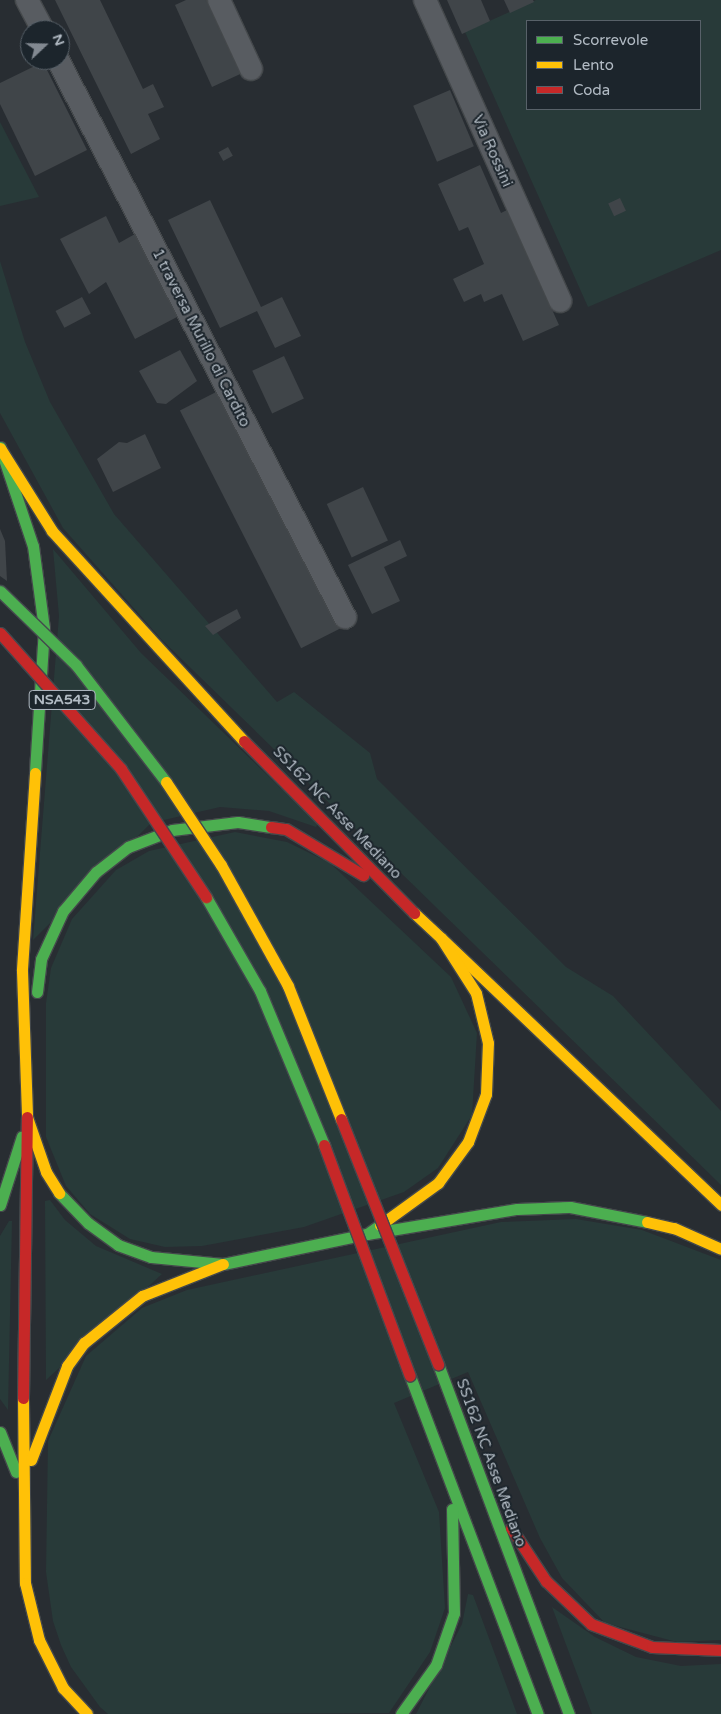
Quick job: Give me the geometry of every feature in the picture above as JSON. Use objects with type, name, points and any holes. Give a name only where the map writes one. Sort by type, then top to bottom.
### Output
[{"type":"main road","name":"SS162 NC Asse Mediano","points":[[0,448],[59,539],[184,679],[394,894],[442,938],[476,993],[488,1043],[486,1094],[468,1142],[438,1183],[367,1234],[223,1264],[151,1257],[118,1244],[88,1223],[64,1201],[46,1172],[26,1117],[26,1050],[22,971],[44,628],[33,546],[0,448]]},
{"type":"main road","name":"SS162 NC Asse Mediano","points":[[0,591],[76,665],[148,755],[222,865],[288,986],[438,1364],[570,1714]]},
{"type":"main road","name":"NSA543","points":[[0,633],[120,769],[197,881],[260,992],[338,1180],[451,1482]]},
{"type":"main road","points":[[26,1050],[41,958],[63,911],[96,872],[128,847],[172,830],[238,822],[286,828],[394,894]]},
{"type":"main road","points":[[442,938],[721,1205]]},
{"type":"main road","points":[[0,1205],[26,1117]]},
{"type":"main road","points":[[26,1117],[22,1487],[25,1583],[38,1640],[63,1688],[87,1714]]},
{"type":"main road","points":[[367,1234],[517,1209],[570,1208],[674,1228],[721,1249]]},
{"type":"main road","points":[[22,1487],[44,1419],[67,1366],[84,1343],[142,1296],[223,1264]]},
{"type":"main road","points":[[0,1432],[22,1487]]},
{"type":"main road","points":[[401,1714],[436,1665],[454,1613],[451,1482]]},
{"type":"main road","points":[[451,1482],[538,1714]]},
{"type":"main road","points":[[486,1492],[546,1581],[591,1624],[652,1647],[721,1650]]},
{"type":"street","points":[[27,0],[38,20]]},
{"type":"street","points":[[219,0],[252,69]]},
{"type":"street","name":"Via Rossini","points":[[425,0],[560,301]]},
{"type":"street","name":"1 traversa Murillo di Cardito","points":[[63,70],[344,617]]},
{"type":"shaded area","points":[[536,0],[721,0],[721,250],[588,307],[465,32]]},
{"type":"shaded area","points":[[0,122],[39,197],[0,206]]},
{"type":"shaded area","points":[[0,261],[25,342],[50,402],[114,514],[277,702],[294,692],[370,753],[377,779],[566,967],[613,996],[721,1111],[721,1185],[161,639],[63,528],[0,413]]},
{"type":"shaded area","points":[[53,549],[141,653],[318,824],[316,827],[269,811],[220,807],[151,823],[33,940],[59,616]]},
{"type":"shaded area","points":[[235,832],[287,842],[330,863],[451,977],[477,1033],[472,1115],[438,1168],[404,1192],[304,1227],[202,1246],[165,1247],[130,1239],[90,1214],[66,1186],[46,1137],[46,1003],[51,968],[72,919],[116,870],[149,851]]},
{"type":"shaded area","points":[[50,1200],[65,1220],[96,1246],[162,1274],[46,1380],[45,1201]]},
{"type":"shaded area","points":[[576,1219],[642,1230],[721,1260],[721,1640],[677,1642],[605,1623],[562,1578],[540,1538],[468,1372],[394,1403],[439,1512],[445,1608],[430,1652],[389,1713],[108,1714],[100,1707],[71,1667],[61,1645],[53,1621],[46,1572],[48,1441],[86,1356],[142,1308],[187,1290],[501,1222]]},
{"type":"shaded area","points":[[9,1221],[12,1221],[8,1410],[0,1399],[0,1236]]},
{"type":"shaded area","points":[[468,1594],[473,1595],[517,1714],[416,1714],[462,1624]]},
{"type":"shaded area","points":[[552,1607],[595,1637],[636,1657],[681,1666],[721,1664],[721,1714],[592,1714]]},
{"type":"building","points":[[55,0],[100,0],[143,89],[153,84],[164,107],[148,114],[160,139],[131,154],[70,30],[70,20],[65,20]]},
{"type":"building","points":[[186,0],[218,0],[249,70],[212,87],[175,5]]},
{"type":"building","points":[[447,0],[481,0],[490,21],[462,34]]},
{"type":"building","points":[[504,0],[533,0],[534,2],[510,13]]},
{"type":"building","points":[[27,70],[47,70],[87,150],[35,176],[0,104],[0,83]]},
{"type":"building","points":[[450,90],[474,146],[437,162],[413,106]]},
{"type":"building","points":[[228,147],[233,156],[223,161],[218,152]]},
{"type":"building","points":[[480,165],[501,213],[507,210],[559,325],[523,341],[502,294],[484,302],[481,294],[464,302],[453,279],[484,264],[468,227],[459,231],[438,184]]},
{"type":"building","points":[[620,198],[626,211],[614,216],[608,203]]},
{"type":"building","points":[[210,200],[261,307],[282,297],[301,336],[275,348],[257,311],[220,328],[168,220]]},
{"type":"building","points":[[106,216],[119,243],[135,234],[177,317],[135,339],[106,282],[89,294],[60,239]]},
{"type":"building","points":[[82,297],[91,314],[64,328],[56,311]]},
{"type":"building","points":[[180,350],[197,381],[166,404],[157,403],[139,371]]},
{"type":"building","points":[[284,356],[304,399],[272,413],[252,371]]},
{"type":"building","points":[[220,390],[341,628],[301,648],[180,410]]},
{"type":"building","points":[[145,434],[161,468],[113,492],[97,459],[119,442],[127,443]]},
{"type":"building","points":[[363,487],[388,540],[352,557],[327,504]]},
{"type":"building","points":[[0,529],[5,541],[7,581],[0,576]]},
{"type":"building","points":[[400,540],[407,556],[384,567],[400,601],[372,614],[348,565]]},
{"type":"building","points":[[237,609],[241,618],[213,635],[205,626]]},
{"type":"traffic: fast","points":[[0,447],[33,546],[44,628],[35,773]]},
{"type":"traffic: fast","points":[[0,591],[76,665],[166,782]]},
{"type":"traffic: fast","points":[[37,992],[41,959],[63,911],[96,872],[128,847],[172,830],[238,822],[271,827]]},
{"type":"traffic: fast","points":[[206,897],[260,991],[324,1145]]},
{"type":"traffic: fast","points":[[0,1205],[22,1136]]},
{"type":"traffic: fast","points":[[59,1193],[88,1223],[118,1245],[151,1257],[223,1264],[367,1234],[380,1225]]},
{"type":"traffic: fast","points":[[367,1234],[517,1209],[570,1207],[647,1222]]},
{"type":"traffic: fast","points":[[438,1364],[569,1714]]},
{"type":"traffic: fast","points":[[410,1376],[538,1714]]},
{"type":"traffic: fast","points":[[0,1432],[16,1472]]},
{"type":"traffic: fast","points":[[401,1714],[436,1665],[454,1613],[452,1509]]},
{"type":"traffic: slow","points":[[0,448],[52,531],[244,741]]},
{"type":"traffic: slow","points":[[35,773],[22,971],[27,1117],[46,1172],[59,1193]]},
{"type":"traffic: slow","points":[[166,782],[221,865],[288,986],[341,1119]]},
{"type":"traffic: slow","points":[[380,1225],[438,1183],[468,1142],[486,1094],[488,1043],[476,993],[441,938],[414,913]]},
{"type":"traffic: slow","points":[[441,938],[721,1205]]},
{"type":"traffic: slow","points":[[647,1222],[674,1228],[721,1249]]},
{"type":"traffic: slow","points":[[31,1460],[67,1366],[84,1343],[142,1296],[223,1264]]},
{"type":"traffic: slow","points":[[23,1398],[25,1583],[39,1640],[63,1688],[87,1714]]},
{"type":"traffic: jam","points":[[0,633],[121,769],[206,897]]},
{"type":"traffic: jam","points":[[244,741],[414,913]]},
{"type":"traffic: jam","points":[[271,827],[286,829],[363,875]]},
{"type":"traffic: jam","points":[[23,1398],[27,1117]]},
{"type":"traffic: jam","points":[[341,1119],[438,1364]]},
{"type":"traffic: jam","points":[[324,1145],[410,1376]]},
{"type":"traffic: jam","points":[[511,1528],[546,1581],[591,1624],[652,1647],[721,1650]]}]
